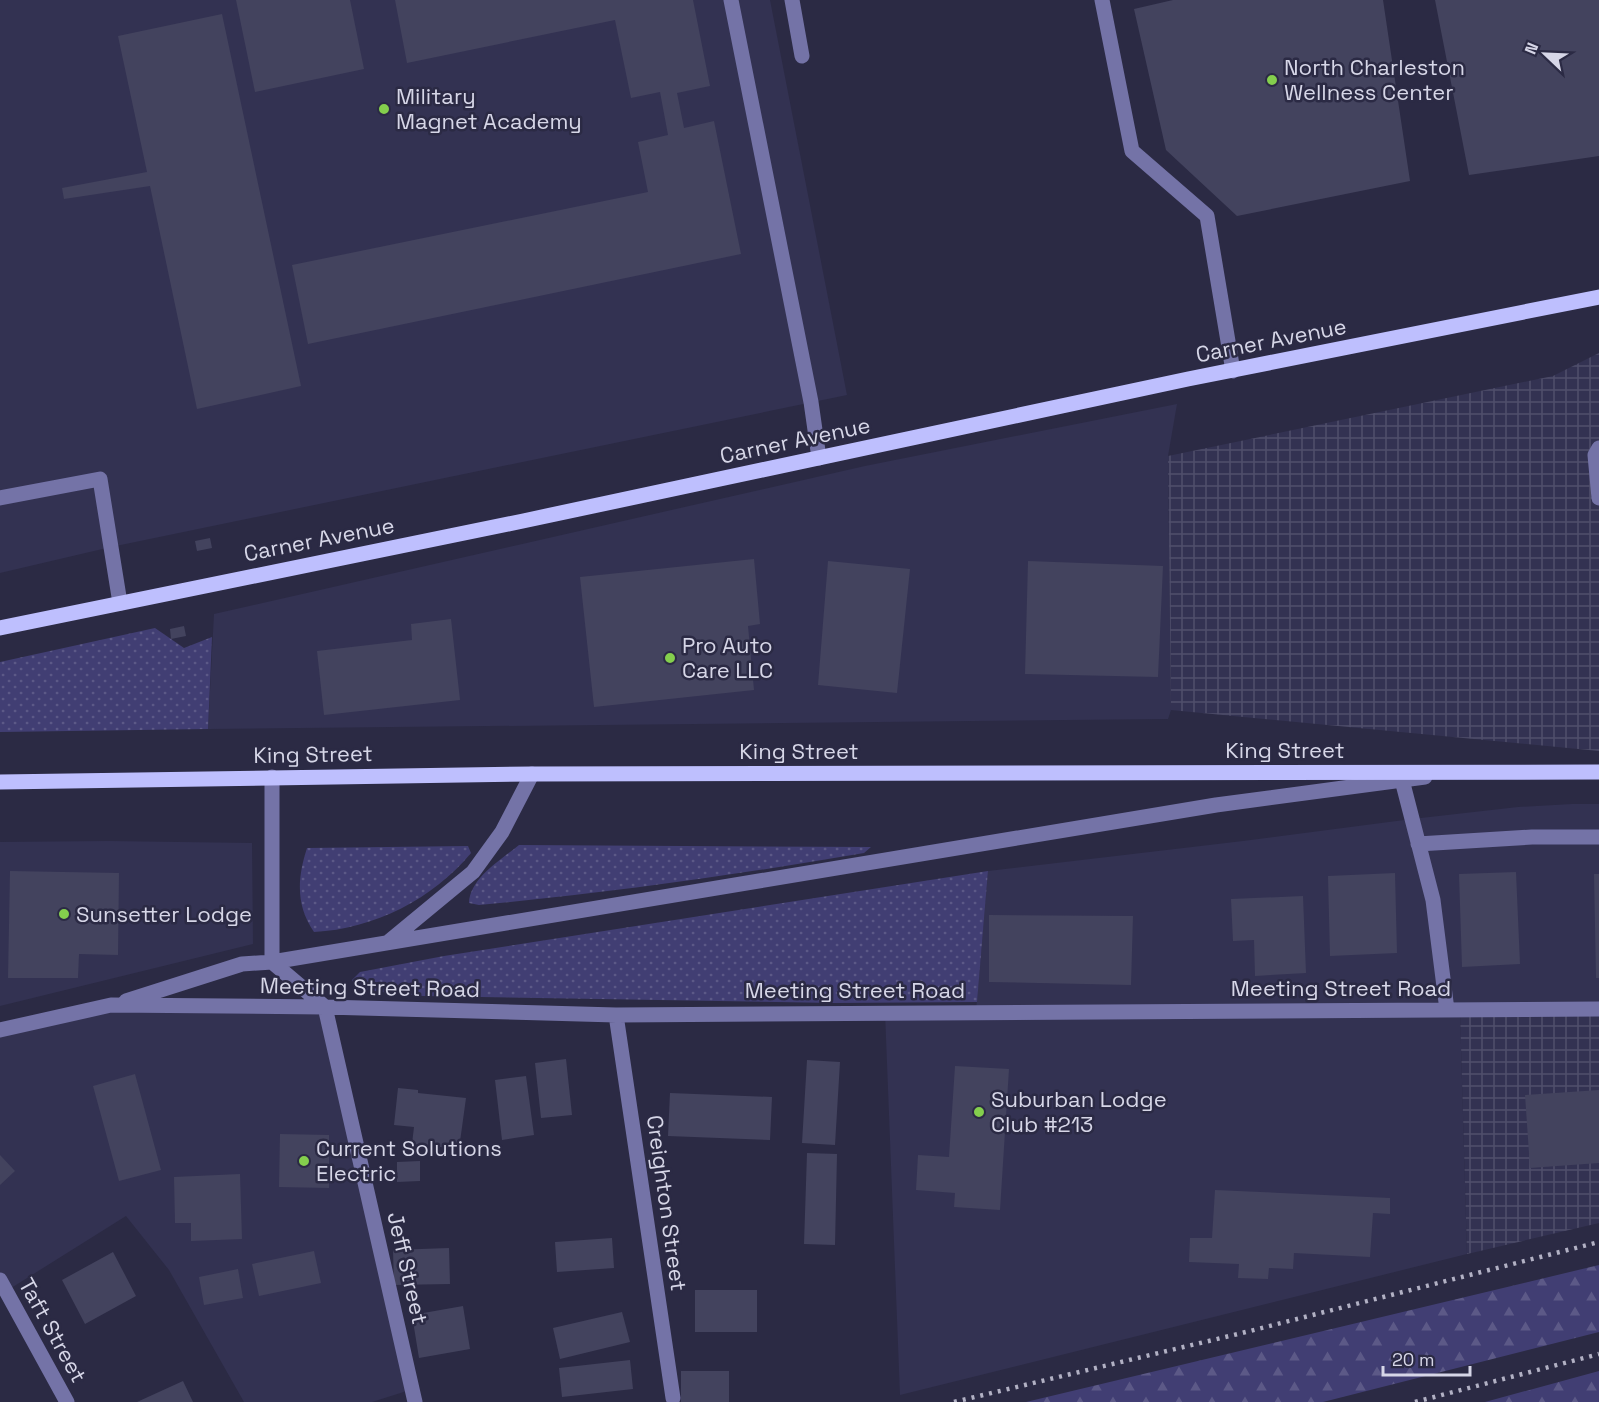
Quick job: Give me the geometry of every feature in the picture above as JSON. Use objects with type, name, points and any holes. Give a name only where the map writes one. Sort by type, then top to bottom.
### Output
[{"type":"main road","name":"Carner Avenue","points":[[0,628],[523,521],[1233,370],[1599,297]]},
{"type":"main road","name":"King Street","points":[[0,782],[532,774],[1599,772]]},
{"type":"street","points":[[731,0],[811,402],[819,458]]},
{"type":"street","points":[[792,0],[802,56]]},
{"type":"street","points":[[1102,0],[1132,151],[1207,216],[1233,370]]},
{"type":"street","points":[[1599,448],[1595,455],[1599,498]]},
{"type":"street","points":[[0,498],[99,479],[120,603]]},
{"type":"street","name":"Meeting Street Road","points":[[0,1030],[111,1005],[242,964],[272,962],[1216,805],[1456,774],[1576,771]]},
{"type":"street","points":[[387,943],[473,872],[502,832],[532,774]]},
{"type":"street","points":[[272,777],[272,962],[325,1007]]},
{"type":"street","points":[[1402,780],[1433,900],[1447,1010]]},
{"type":"street","points":[[1418,844],[1532,837],[1599,837]]},
{"type":"street","name":"Meeting Street Road","points":[[111,1005],[325,1007],[616,1015],[1599,1009]]},
{"type":"street","name":"Jeff Street","points":[[325,1007],[416,1402]]},
{"type":"street","name":"Creighton Street","points":[[616,1015],[673,1398]]},
{"type":"street","name":"Taft Street","points":[[0,1280],[67,1402]]},
{"type":"shaded area","points":[[0,0],[770,0],[847,395],[111,547],[0,573]]},
{"type":"shaded area","points":[[1599,353],[1599,751],[1171,710],[1168,456],[1553,376]]},
{"type":"shaded area","points":[[1177,404],[1168,456],[1171,710],[1168,719],[208,729],[214,614],[865,466]]},
{"type":"shaded area","points":[[1599,804],[1599,1009],[1460,1010],[1467,1254],[900,1395],[885,1012],[976,1011],[988,871],[1412,819],[1518,807]]},
{"type":"shaded area","points":[[0,842],[252,843],[253,944],[0,1006]]},
{"type":"shaded area","points":[[111,1005],[325,1007],[413,1389],[372,1402],[244,1402],[169,1270],[126,1216],[0,1295],[0,1030]]},
{"type":"shaded area","points":[[1599,1009],[1599,1223],[1467,1254],[1460,1010]]},
{"type":"green space","points":[[155,628],[184,648],[212,637],[208,729],[0,732],[0,662]]},
{"type":"green space","points":[[519,845],[871,847],[864,853],[672,883],[479,905],[469,903],[471,894],[481,878]]},
{"type":"green space","points":[[468,846],[471,853],[456,869],[439,884],[401,909],[380,918],[336,930],[314,932],[308,922],[300,892],[301,871],[307,848]]},
{"type":"green space","points":[[988,871],[977,1002],[833,1003],[423,996],[372,991],[355,987],[352,980],[360,972],[444,956]]},
{"type":"green space","points":[[1599,1265],[1599,1332],[1323,1402],[1026,1402]]},
{"type":"green space","points":[[1599,1371],[1599,1402],[1485,1402]]},
{"type":"building","points":[[236,0],[350,0],[364,69],[255,92]]},
{"type":"building","points":[[395,0],[693,0],[710,86],[677,93],[684,128],[714,121],[741,254],[308,344],[292,265],[648,192],[638,142],[668,135],[660,92],[631,98],[615,20],[407,63]]},
{"type":"building","name":"North Charleston Wellness Center","points":[[1173,0],[1383,0],[1410,181],[1237,216],[1166,150],[1134,9]]},
{"type":"building","points":[[1435,0],[1599,0],[1599,156],[1469,175]]},
{"type":"building","points":[[222,14],[301,386],[197,409],[150,186],[64,199],[62,188],[147,172],[118,36]]},
{"type":"building","points":[[210,538],[212,548],[197,551],[195,541]]},
{"type":"building","name":"Pro Auto Care LLC","points":[[754,559],[760,624],[748,626],[754,690],[594,707],[580,577]]},
{"type":"building","points":[[828,561],[910,569],[897,693],[818,685]]},
{"type":"building","points":[[1028,561],[1163,566],[1158,677],[1025,674]]},
{"type":"building","points":[[451,619],[460,700],[324,715],[317,651],[412,640],[411,624]]},
{"type":"building","points":[[184,626],[186,636],[171,639],[170,629]]},
{"type":"building","name":"Sunsetter Lodge","points":[[10,871],[119,873],[118,955],[79,954],[78,978],[8,978]]},
{"type":"building","points":[[1516,872],[1520,964],[1462,967],[1459,874]]},
{"type":"building","points":[[1395,873],[1397,953],[1330,956],[1328,876]]},
{"type":"building","points":[[1594,874],[1599,874],[1599,978],[1596,978]]},
{"type":"building","points":[[1303,896],[1306,973],[1255,976],[1254,940],[1233,941],[1231,899]]},
{"type":"building","points":[[989,915],[1133,916],[1131,985],[989,982]]},
{"type":"building","points":[[566,1059],[572,1115],[541,1118],[535,1063]]},
{"type":"building","points":[[807,1060],[840,1062],[835,1145],[802,1143]]},
{"type":"building","name":"Suburban Lodge Club #213","points":[[955,1066],[1009,1069],[1000,1210],[954,1207],[955,1193],[916,1190],[918,1155],[949,1157]]},
{"type":"building","points":[[135,1074],[161,1170],[119,1181],[93,1086]]},
{"type":"building","points":[[526,1076],[534,1135],[502,1140],[495,1080]]},
{"type":"building","points":[[398,1088],[418,1090],[418,1093],[466,1098],[459,1149],[412,1144],[414,1127],[394,1125]]},
{"type":"building","points":[[1599,1090],[1599,1163],[1530,1168],[1525,1095]]},
{"type":"building","points":[[670,1093],[772,1097],[770,1140],[668,1136]]},
{"type":"building","name":"Current Solutions Electric","points":[[280,1134],[329,1135],[329,1188],[279,1187]]},
{"type":"building","points":[[807,1153],[837,1154],[835,1245],[804,1244]]},
{"type":"building","points":[[0,1155],[15,1171],[0,1185]]},
{"type":"building","points":[[420,1161],[420,1181],[397,1182],[397,1162]]},
{"type":"building","points":[[240,1174],[242,1239],[191,1241],[191,1223],[175,1223],[174,1177]]},
{"type":"building","points":[[1215,1190],[1390,1198],[1390,1214],[1373,1213],[1370,1257],[1294,1253],[1293,1269],[1269,1268],[1268,1279],[1238,1278],[1239,1264],[1189,1262],[1190,1238],[1212,1238]]},
{"type":"building","points":[[612,1238],[614,1268],[557,1272],[555,1242]]},
{"type":"building","points":[[449,1248],[450,1284],[394,1285],[393,1250]]},
{"type":"building","points":[[314,1251],[321,1283],[259,1296],[252,1264]]},
{"type":"building","points":[[113,1252],[136,1296],[85,1324],[62,1280]]},
{"type":"building","points":[[238,1269],[243,1298],[204,1305],[199,1277]]},
{"type":"building","points":[[695,1290],[757,1290],[757,1332],[695,1332]]},
{"type":"building","points":[[463,1306],[470,1349],[419,1358],[412,1315]]},
{"type":"building","points":[[622,1312],[630,1342],[560,1359],[553,1328]]},
{"type":"building","points":[[630,1360],[633,1389],[562,1397],[559,1368]]},
{"type":"building","points":[[681,1371],[729,1371],[729,1402],[681,1402]]},
{"type":"building","points":[[183,1381],[193,1402],[137,1402]]},
{"type":"railway","points":[[954,1402],[1242,1333],[1599,1242]]},
{"type":"railway","points":[[1415,1402],[1599,1354]]},
{"type":"place","name":"North Charleston Wellness Center","points":[[1272,80]]},
{"type":"place","name":"Military Magnet Academy","points":[[384,109]]},
{"type":"place","name":"Pro Auto Care LLC","points":[[670,658]]},
{"type":"place","name":"Sunsetter Lodge","points":[[64,914]]},
{"type":"place","name":"Suburban Lodge Club #213","points":[[979,1112]]},
{"type":"place","name":"Current Solutions Electric","points":[[304,1161]]}]
